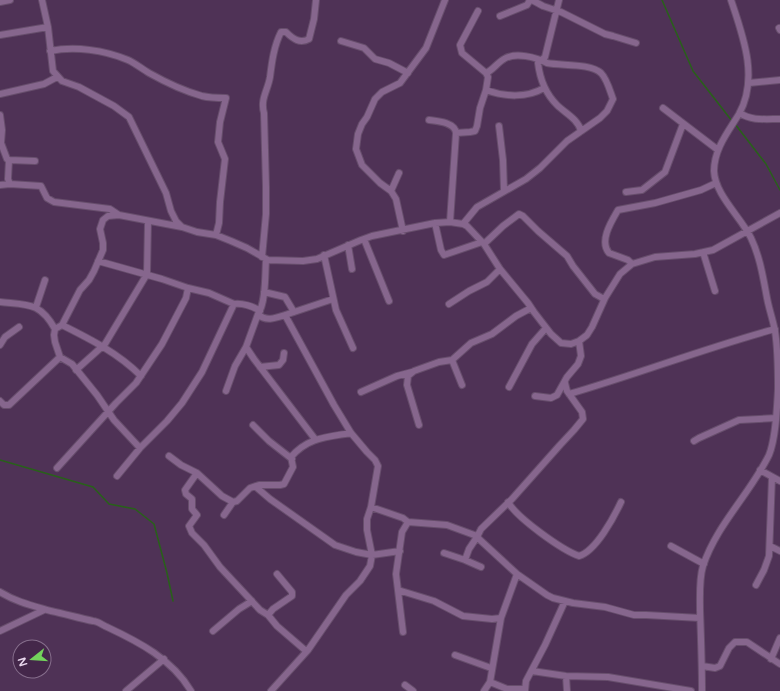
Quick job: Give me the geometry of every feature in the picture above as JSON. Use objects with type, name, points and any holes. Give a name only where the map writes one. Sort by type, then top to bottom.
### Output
[{"type":"street","points":[[0,2],[10,0]]},
{"type":"street","points":[[42,0],[48,27],[53,71],[62,81],[79,87],[114,106],[129,117],[166,193],[171,211],[176,221],[182,228]]},
{"type":"street","points":[[226,391],[235,366],[246,347],[259,313],[264,292],[266,187],[264,113],[262,107],[265,90],[270,79],[272,59],[281,32],[286,32],[291,37],[299,41],[309,39],[314,19],[316,0]]},
{"type":"street","points":[[403,231],[396,199],[391,192],[362,165],[356,149],[358,134],[375,99],[382,92],[400,83],[426,48],[445,0]]},
{"type":"street","points":[[500,16],[522,8],[531,0],[543,6],[557,10],[605,34],[636,44]]},
{"type":"street","points":[[559,0],[545,57],[538,63],[540,80],[544,88],[558,106],[568,113],[580,127],[581,131]]},
{"type":"street","points":[[702,691],[700,618],[702,572],[704,564],[709,551],[724,523],[760,470],[769,454],[776,418],[778,352],[775,329],[770,314],[759,257],[747,230],[716,183],[714,162],[718,150],[738,115],[749,83],[749,70],[740,28],[731,0]]},
{"type":"street","points":[[456,133],[474,131],[477,126],[480,108],[486,90],[488,77],[486,73],[466,56],[461,50],[460,45],[478,11]]},
{"type":"street","points":[[0,35],[48,27]]},
{"type":"street","points":[[341,41],[364,48],[375,58],[408,72]]},
{"type":"street","points":[[50,51],[60,49],[81,49],[108,53],[129,60],[149,73],[175,86],[202,96],[226,98],[220,122],[218,142],[225,159],[219,223],[216,235]]},
{"type":"street","points":[[463,224],[477,207],[526,179],[540,168],[551,156],[607,111],[613,99],[601,73],[590,68],[547,64],[541,60],[528,56],[510,56],[486,73]]},
{"type":"street","points":[[0,94],[44,84],[57,77]]},
{"type":"street","points":[[749,83],[780,80]]},
{"type":"street","points":[[486,90],[502,95],[518,95],[537,92],[544,88]]},
{"type":"street","points":[[663,108],[718,150]]},
{"type":"street","points":[[0,115],[1,143],[7,159],[35,161]]},
{"type":"street","points":[[738,115],[753,119],[780,119]]},
{"type":"street","points":[[428,120],[453,126],[456,129],[450,222]]},
{"type":"street","points":[[626,192],[642,190],[665,172],[683,124]]},
{"type":"street","points":[[499,126],[504,191]]},
{"type":"street","points":[[10,160],[8,179],[10,184]]},
{"type":"street","points":[[391,192],[399,173]]},
{"type":"street","points":[[632,264],[628,260],[609,253],[605,247],[607,233],[618,210],[663,201],[701,190],[716,183]]},
{"type":"street","points":[[0,185],[10,184],[41,186],[49,200],[110,209],[119,215]]},
{"type":"street","points":[[55,329],[62,325],[80,290],[89,280],[94,271],[103,250],[100,229],[103,220],[108,216],[119,215],[216,235],[247,248],[264,259],[278,262],[317,259],[364,239],[435,224],[450,222],[463,224],[467,226],[483,243],[500,269],[551,334],[561,343],[572,344],[587,335],[604,299],[620,274],[632,264],[655,257],[713,250],[780,213]]},
{"type":"street","points":[[435,224],[440,250],[444,256],[483,243],[520,214],[567,256],[595,294],[604,299]]},
{"type":"street","points":[[76,370],[103,346],[147,274],[148,221]]},
{"type":"street","points":[[364,239],[389,301]]},
{"type":"street","points":[[348,245],[352,268]]},
{"type":"street","points":[[702,252],[715,291]]},
{"type":"street","points":[[324,256],[336,310],[353,348]]},
{"type":"street","points":[[98,261],[209,293],[234,304],[238,303],[251,307],[259,313],[260,317],[269,319],[333,299]]},
{"type":"street","points":[[449,304],[469,291],[487,282],[500,269]]},
{"type":"street","points":[[36,307],[45,280]]},
{"type":"street","points":[[57,468],[136,383],[162,344],[186,298],[188,288]]},
{"type":"street","points":[[264,292],[285,298],[294,312]]},
{"type":"street","points":[[0,302],[36,307],[45,313],[55,329],[54,342],[60,357],[72,364],[98,396],[114,420],[140,448]]},
{"type":"street","points":[[117,476],[140,448],[167,421],[182,403],[202,372],[234,304]]},
{"type":"street","points":[[361,392],[397,376],[439,362],[452,360],[471,343],[492,334],[516,316],[531,308]]},
{"type":"street","points":[[271,691],[312,644],[346,595],[366,573],[370,566],[372,555],[367,518],[371,507],[378,466],[375,460],[351,433],[325,390],[285,315]]},
{"type":"street","points":[[62,325],[103,346],[131,366],[141,376]]},
{"type":"street","points":[[0,345],[5,337],[19,327]]},
{"type":"street","points":[[509,387],[532,344],[546,328]]},
{"type":"street","points":[[569,394],[775,329]]},
{"type":"street","points":[[535,396],[551,398],[557,395],[568,376],[578,364],[581,356],[579,341]]},
{"type":"street","points":[[246,347],[260,368],[315,439]]},
{"type":"street","points":[[260,368],[279,365],[283,360],[284,353]]},
{"type":"street","points":[[1,405],[9,405],[13,402],[60,357]]},
{"type":"street","points":[[452,360],[462,385]]},
{"type":"street","points":[[414,371],[408,376],[407,385],[419,425]]},
{"type":"street","points":[[465,560],[469,549],[481,528],[508,502],[583,419],[582,412],[569,394],[565,383]]},
{"type":"street","points":[[694,441],[739,420],[776,418]]},
{"type":"street","points":[[254,425],[269,441],[292,459]]},
{"type":"street","points":[[224,515],[232,502],[237,501],[250,488],[259,485],[284,484],[293,467],[291,457],[302,446],[315,439],[351,433]]},
{"type":"street","points":[[169,456],[181,465],[197,473],[222,496],[232,502]]},
{"type":"street","points":[[760,470],[780,481]]},
{"type":"street","points":[[197,473],[185,490],[186,494],[192,499],[192,509],[197,516],[189,526],[192,532],[204,545],[220,567],[260,610],[268,615],[277,626],[306,651]]},
{"type":"street","points":[[756,585],[769,556],[770,495],[772,477]]},
{"type":"street","points":[[256,487],[270,499],[335,545],[356,552],[372,555],[400,551]]},
{"type":"street","points":[[508,502],[512,510],[529,524],[567,550],[579,556],[586,552],[605,532],[621,502]]},
{"type":"street","points":[[371,507],[403,518],[408,522],[447,525],[478,535],[518,574],[547,595],[565,601],[605,607],[634,615],[700,618]]},
{"type":"street","points":[[403,632],[396,574],[402,532],[408,522]]},
{"type":"street","points":[[671,546],[704,564]]},
{"type":"street","points":[[770,546],[780,551]]},
{"type":"street","points":[[444,553],[481,567]]},
{"type":"street","points":[[268,615],[273,608],[292,596],[292,592],[277,574]]},
{"type":"street","points":[[484,691],[490,682],[491,668],[501,618],[518,574]]},
{"type":"street","points":[[398,590],[434,602],[463,616],[492,619],[501,618]]},
{"type":"street","points":[[0,592],[12,600],[44,610],[94,621],[123,634],[164,659],[180,675],[191,691]]},
{"type":"street","points":[[213,632],[239,609],[252,601]]},
{"type":"street","points":[[490,682],[507,689],[524,690],[565,601]]},
{"type":"street","points":[[0,631],[44,610]]},
{"type":"street","points":[[771,659],[780,638]]},
{"type":"street","points":[[702,666],[718,667],[729,648],[735,642],[747,642],[780,664]]},
{"type":"street","points":[[455,655],[491,668]]},
{"type":"street","points":[[126,691],[164,659]]},
{"type":"street","points":[[532,670],[566,676],[582,675],[608,677],[691,691]]},
{"type":"street","points":[[566,676],[567,691]]},
{"type":"street","points":[[405,685],[413,691]]},
{"type":"waterway","points":[[662,0],[693,71],[732,121]]},
{"type":"waterway","points":[[735,124],[766,164],[780,190]]},
{"type":"waterway","points":[[0,460],[93,487],[109,504],[135,509],[154,524],[173,601]]}]
